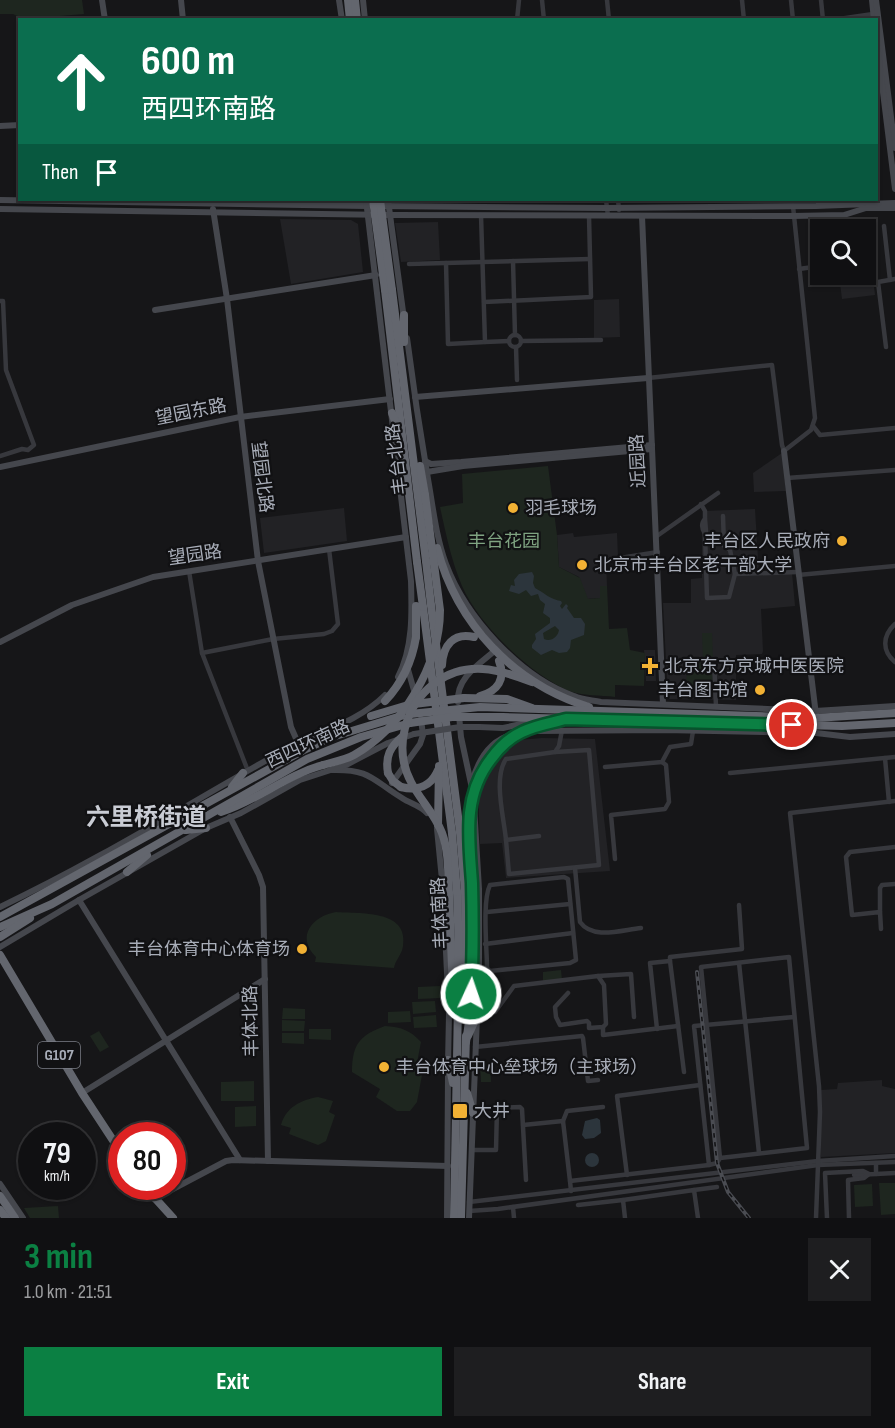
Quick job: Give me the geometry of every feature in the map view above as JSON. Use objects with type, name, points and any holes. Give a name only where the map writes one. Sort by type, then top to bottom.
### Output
[{"type":"highway","points":[[343,18],[347,0]]},
{"type":"highway","points":[[347,0],[356,18]]},
{"type":"highway","points":[[357,18],[359,0]]},
{"type":"highway","name":"丰台北路","points":[[380,201],[389,290],[393,367],[422,562]]},
{"type":"highway","name":"丰台北路","points":[[369,202],[389,290],[404,378],[422,562],[424,606],[441,715]]},
{"type":"highway","points":[[404,315],[404,378]]},
{"type":"highway","points":[[388,381],[393,367]]},
{"type":"highway","points":[[392,413],[403,441]]},
{"type":"highway","points":[[206,817],[240,805],[291,777],[352,756],[380,736],[392,724],[433,657],[440,627],[440,610],[425,495],[418,455],[410,429]]},
{"type":"highway","points":[[425,495],[440,559],[456,597],[481,634],[513,667],[532,682]]},
{"type":"highway","points":[[358,728],[385,701],[403,678],[412,657],[424,606],[422,562]]},
{"type":"highway","name":"丰台北路","points":[[424,606],[441,687],[441,715]]},
{"type":"highway","points":[[441,687],[442,657],[445,647],[455,638],[474,637],[482,642],[499,661],[502,676],[496,688],[489,693],[474,697]]},
{"type":"highway","points":[[451,1218],[454,1197],[456,1099],[453,1060],[457,892],[442,832],[410,780],[405,765],[402,749],[407,720],[412,709],[428,689],[446,676],[483,668],[532,682],[570,701],[601,706]]},
{"type":"highway","points":[[371,716],[410,714],[474,697],[507,699],[532,708]]},
{"type":"highway","name":"西四环南路","points":[[2,928],[140,840],[302,751],[358,728],[410,714],[480,707],[601,706],[853,721]]},
{"type":"highway","name":"西四环南路","points":[[2,928],[52,904],[307,759],[410,714],[566,719],[853,721]]},
{"type":"highway","name":"丰体南路","points":[[441,715],[440,738],[456,833]]},
{"type":"highway","name":"丰体南路","points":[[441,715],[456,833],[457,892],[467,972],[461,1218]]},
{"type":"highway","points":[[466,1042],[474,953],[468,825],[472,795],[483,771],[506,742],[533,727],[566,719]]},
{"type":"highway","points":[[403,736],[388,752],[386,762],[388,773],[393,781],[401,787],[412,789],[423,787],[435,777],[439,767]]},
{"type":"highway","points":[[438,830],[440,738]]},
{"type":"highway","points":[[229,792],[246,772]]},
{"type":"highway","points":[[182,830],[206,828]]},
{"type":"highway","points":[[110,850],[140,840]]},
{"type":"highway","points":[[127,872],[160,843]]},
{"type":"highway","name":"G107","points":[[0,955],[108,1133]]},
{"type":"highway","points":[[466,1042],[476,1018]]},
{"type":"highway","points":[[465,1084],[473,1113]]},
{"type":"highway","points":[[0,1196],[15,1218]]},
{"type":"highway","points":[[155,1200],[173,1218]]},
{"type":"highway","points":[[0,1210],[6,1218]]},
{"type":"street","points":[[102,0],[105,18]]},
{"type":"street","points":[[181,0],[183,18]]},
{"type":"street","points":[[339,0],[343,18]]},
{"type":"street","points":[[517,18],[519,0]]},
{"type":"street","points":[[542,0],[544,18]]},
{"type":"street","points":[[607,0],[609,18]]},
{"type":"street","points":[[742,0],[744,18]]},
{"type":"street","points":[[791,0],[793,18]]},
{"type":"street","points":[[821,0],[823,18]]},
{"type":"street","points":[[872,0],[874,17]]},
{"type":"street","points":[[876,0],[895,148]]},
{"type":"street","points":[[878,54],[895,189]]},
{"type":"street","points":[[886,124],[890,111]]},
{"type":"street","points":[[0,126],[18,125]]},
{"type":"street","points":[[0,200],[18,200]]},
{"type":"street","points":[[211,201],[369,202],[521,208],[895,203]]},
{"type":"street","name":"望园北路","points":[[211,201],[227,299],[258,561],[291,727],[298,743]]},
{"type":"street","points":[[519,201],[521,208]]},
{"type":"street","points":[[521,208],[524,201]]},
{"type":"street","points":[[606,201],[608,216]]},
{"type":"street","points":[[618,201],[620,216]]},
{"type":"street","name":"丰台北路","points":[[369,202],[411,584],[410,640],[405,662]]},
{"type":"street","name":"丰台北路","points":[[389,203],[415,397],[438,533],[446,564],[454,583],[472,612],[500,645]]},
{"type":"street","points":[[843,205],[847,209],[846,214]]},
{"type":"street","points":[[784,451],[808,433],[816,418],[793,206]]},
{"type":"street","points":[[0,209],[391,215],[793,216],[846,214],[866,208],[895,208]]},
{"type":"street","points":[[481,215],[485,342]]},
{"type":"street","points":[[484,302],[591,297],[589,216]]},
{"type":"street","name":"近园路","points":[[642,216],[663,704]]},
{"type":"street","points":[[885,226],[892,280],[878,282],[886,347]]},
{"type":"street","points":[[373,251],[384,245],[392,250],[396,258]]},
{"type":"street","points":[[409,264],[590,259]]},
{"type":"street","points":[[513,261],[515,335]]},
{"type":"street","points":[[446,263],[448,344],[509,341]]},
{"type":"street","points":[[799,269],[810,267]]},
{"type":"street","points":[[155,310],[376,275]]},
{"type":"street","points":[[0,301],[3,301],[3,371],[34,445],[28,450],[22,449],[0,456]]},
{"type":"street","points":[[509,341],[510,337],[515,335]]},
{"type":"street","points":[[515,335],[519,336],[521,341]]},
{"type":"street","points":[[517,380],[516,347],[521,341],[601,340]]},
{"type":"street","points":[[509,341],[510,345],[516,347]]},
{"type":"street","points":[[415,397],[648,378],[772,365],[816,714],[816,730]]},
{"type":"street","name":"望园东路","points":[[0,467],[240,417],[390,399]]},
{"type":"street","points":[[813,426],[820,435],[895,428]]},
{"type":"street","points":[[425,461],[431,464],[652,447]]},
{"type":"street","points":[[427,472],[463,466],[652,447]]},
{"type":"street","points":[[787,478],[895,470]]},
{"type":"street","points":[[657,536],[718,493]]},
{"type":"street","points":[[701,504],[705,511],[705,519],[702,522],[705,534],[707,598],[729,597],[735,574],[730,550],[724,546],[723,516]]},
{"type":"street","name":"望园路","points":[[0,642],[78,602],[143,579],[406,537]]},
{"type":"street","points":[[202,653],[273,639],[324,634],[332,631],[338,624],[329,549]]},
{"type":"street","points":[[595,562],[658,552]]},
{"type":"street","points":[[411,584],[438,579],[446,564]]},
{"type":"street","points":[[735,574],[798,573],[895,566]]},
{"type":"street","points":[[189,571],[202,653],[246,772]]},
{"type":"street","points":[[411,584],[454,583]]},
{"type":"street","points":[[895,624],[885,639],[885,648],[895,663]]},
{"type":"street","name":"西四环南路","points":[[500,645],[523,668],[562,692],[601,706],[663,704],[716,707],[816,714],[853,721],[895,723]]},
{"type":"street","name":"丰体南路","points":[[469,1214],[479,944],[478,863],[472,783],[461,737],[457,693],[466,676],[500,645]]},
{"type":"street","points":[[684,661],[714,660],[716,707]]},
{"type":"street","points":[[388,788],[420,744],[423,735],[416,696],[405,662]]},
{"type":"street","name":"西四环南路","points":[[0,907],[110,850],[298,743],[359,716],[389,692],[405,662]]},
{"type":"street","points":[[663,704],[664,730]]},
{"type":"street","points":[[564,709],[601,706]]},
{"type":"street","name":"西四环南路","points":[[532,708],[816,714],[895,706]]},
{"type":"street","name":"西四环南路","points":[[544,720],[572,730],[816,730],[895,713]]},
{"type":"street","name":"西四环南路","points":[[0,947],[206,828],[300,780],[359,759],[403,736],[460,727],[503,728],[544,720],[663,722],[816,730],[850,737],[895,734]]},
{"type":"street","points":[[555,752],[559,746],[562,730]]},
{"type":"street","points":[[472,783],[483,754],[501,738],[513,734],[572,730]]},
{"type":"street","points":[[662,762],[670,747],[692,744],[693,731]]},
{"type":"street","points":[[589,750],[599,865],[509,874],[500,782],[501,766],[506,759],[555,752],[589,750]]},
{"type":"street","points":[[730,773],[895,757]]},
{"type":"street","points":[[885,758],[889,802]]},
{"type":"street","points":[[605,768],[662,762]]},
{"type":"street","points":[[615,860],[611,815],[665,809],[668,806],[666,765],[662,762]]},
{"type":"street","points":[[332,770],[363,772],[401,798],[423,808],[438,830]]},
{"type":"street","points":[[816,1218],[819,1086],[790,813],[895,801]]},
{"type":"street","name":"丰体北路","points":[[230,817],[261,881],[266,979],[268,1161]]},
{"type":"street","name":"丰体南路","points":[[438,830],[453,1060],[448,1166],[451,1218]]},
{"type":"street","points":[[506,840],[539,836]]},
{"type":"street","points":[[880,912],[852,915],[846,856],[850,852],[895,847]]},
{"type":"street","points":[[440,853],[477,849]]},
{"type":"street","points":[[441,866],[478,863]]},
{"type":"street","points":[[575,868],[579,922],[585,929],[597,933],[641,928]]},
{"type":"street","points":[[564,877],[568,879],[570,904],[576,960],[570,963],[490,971],[487,968],[487,912],[490,885],[564,877]]},
{"type":"street","points":[[881,929],[880,888],[882,885],[895,884]]},
{"type":"street","points":[[79,900],[240,1160]]},
{"type":"street","points":[[487,912],[570,904]]},
{"type":"street","points":[[684,1072],[670,957],[742,950],[739,905]]},
{"type":"street","points":[[479,944],[573,933]]},
{"type":"street","points":[[570,1181],[717,1163],[720,1158],[701,967],[789,957],[807,1148],[720,1158]]},
{"type":"street","points":[[657,1029],[650,963],[670,961]]},
{"type":"street","points":[[739,963],[759,1153]]},
{"type":"street","points":[[476,1018],[482,1013],[495,1012],[514,986],[631,974],[634,1017]]},
{"type":"street","points":[[598,976],[604,985],[607,1022],[603,1027],[603,1035],[678,1026]]},
{"type":"street","points":[[82,1093],[266,979]]},
{"type":"street","points":[[568,993],[555,1007],[556,1017],[560,1024],[587,1021],[589,1028],[603,1027]]},
{"type":"street","points":[[709,1165],[694,1026],[794,1017]]},
{"type":"street","points":[[475,1047],[582,1036],[588,1081],[598,1080]]},
{"type":"street","points":[[627,1175],[617,1096],[700,1084]]},
{"type":"street","points":[[472,1150],[496,1150],[497,1108],[520,1107],[526,1180]]},
{"type":"street","points":[[571,1191],[563,1121],[565,1112],[603,1107]]},
{"type":"street","points":[[523,1125],[563,1121]]},
{"type":"street","points":[[469,1202],[818,1163],[876,1160],[895,1156]]},
{"type":"street","points":[[186,1182],[226,1161],[240,1160],[448,1166]]},
{"type":"street","points":[[876,1160],[895,1162]]},
{"type":"street","points":[[876,1160],[876,1174]]},
{"type":"street","points":[[518,1162],[525,1162]]},
{"type":"street","points":[[469,1214],[818,1163]]},
{"type":"street","points":[[827,1218],[825,1173],[863,1171],[869,1174]]},
{"type":"street","points":[[854,1175],[895,1173]]},
{"type":"street","points":[[849,1218],[848,1180],[864,1178],[869,1174]]},
{"type":"street","points":[[0,1184],[23,1218]]},
{"type":"street","points":[[578,1205],[717,1187]]},
{"type":"street","points":[[694,1190],[698,1218]]},
{"type":"street","points":[[623,1200],[625,1218]]},
{"type":"street","points":[[513,1207],[514,1218]]},
{"type":"shaded area","points":[[280,219],[351,220],[358,224],[363,272],[291,284]]},
{"type":"shaded area","points":[[438,222],[440,260],[401,262],[395,223]]},
{"type":"shaded area","points":[[840,285],[874,285],[875,295],[842,299]]},
{"type":"shaded area","points":[[619,299],[620,337],[594,338],[594,300]]},
{"type":"shaded area","points":[[782,453],[786,491],[754,492],[753,473]]},
{"type":"shaded area","points":[[344,508],[347,541],[264,553],[260,518]]},
{"type":"shaded area","points":[[755,509],[759,575],[792,573],[795,606],[761,609],[763,651],[762,654],[736,655],[736,700],[668,699],[663,603],[691,603],[691,579],[702,578],[704,511]]},
{"type":"shaded area","name":"北京市丰台区老干部大学","points":[[573,533],[574,537],[617,533],[618,557],[606,562],[607,586],[600,586],[600,598],[587,599],[579,577],[559,567],[557,535]]},
{"type":"shaded area","points":[[532,572],[535,588],[550,598],[561,601],[562,609],[566,604],[574,618],[581,618],[585,624],[584,635],[571,640],[567,652],[559,653],[552,650],[541,655],[532,648],[536,639],[535,634],[550,623],[550,618],[543,613],[545,604],[540,600],[538,594],[531,596],[526,590],[519,594],[509,591],[511,585],[515,586],[514,580],[519,574]],"holes":[[[555,626],[559,630],[554,638],[544,639],[543,633]]]},
{"type":"shaded area","name":"北京东方京城中医医院","points":[[644,650],[655,650],[656,681],[646,681]]},
{"type":"shaded area","points":[[595,739],[610,871],[506,878],[502,843],[480,844],[478,790],[486,772],[505,749],[519,740]]},
{"type":"shaded area","points":[[882,1080],[882,1086],[895,1089],[895,1153],[821,1157],[821,1090],[837,1089],[838,1083]]},
{"type":"shaded area","points":[[597,1118],[600,1120],[601,1133],[594,1138],[585,1139],[582,1135],[585,1121]]},
{"type":"shaded area","points":[[592,1153],[597,1155],[599,1160],[597,1165],[592,1167],[587,1165],[585,1160],[587,1155]]},
{"type":"green space","points":[[0,0],[82,0],[84,14],[22,18],[13,14],[0,14]]},
{"type":"green space","name":"丰台花园","points":[[548,466],[559,567],[580,578],[588,599],[600,598],[600,586],[607,586],[609,629],[627,628],[630,650],[645,653],[644,686],[615,685],[615,697],[574,693],[554,683],[522,661],[480,616],[462,586],[452,557],[440,507],[463,503],[462,474]]},
{"type":"green space","points":[[702,633],[712,633],[713,658],[703,658]]},
{"type":"green space","points":[[712,661],[713,689],[687,690],[686,662]]},
{"type":"green space","points":[[336,912],[380,916],[398,925],[403,934],[403,946],[394,968],[315,962],[316,957],[307,942],[307,935],[314,922]]},
{"type":"green space","points":[[561,970],[562,980],[543,982],[543,972]]},
{"type":"green space","points":[[440,986],[441,998],[418,999],[418,987]]},
{"type":"green space","points":[[435,1001],[436,1012],[413,1014],[412,1002]]},
{"type":"green space","points":[[283,1008],[305,1009],[305,1019],[282,1019]]},
{"type":"green space","points":[[410,1011],[411,1022],[388,1023],[388,1012]]},
{"type":"green space","points":[[436,1015],[437,1027],[414,1028],[413,1017]]},
{"type":"green space","points":[[282,1020],[305,1021],[304,1031],[282,1031]]},
{"type":"green space","name":"丰台体育中心垒球场（主球场）","points":[[385,1026],[405,1030],[421,1042],[415,1073],[422,1075],[417,1102],[410,1111],[397,1111],[376,1097],[380,1089],[352,1072],[352,1062],[359,1042],[369,1033]]},
{"type":"green space","points":[[309,1029],[331,1029],[331,1040],[309,1039]]},
{"type":"green space","points":[[99,1031],[109,1047],[100,1052],[90,1036]]},
{"type":"green space","points":[[282,1033],[304,1033],[304,1044],[282,1043]]},
{"type":"green space","points":[[490,1062],[491,1082],[481,1082],[480,1063]]},
{"type":"green space","points":[[254,1081],[254,1101],[221,1101],[221,1082]]},
{"type":"green space","points":[[318,1097],[333,1101],[329,1112],[335,1115],[326,1141],[318,1145],[289,1134],[291,1128],[281,1125],[286,1113],[295,1105]]},
{"type":"green space","points":[[256,1106],[256,1126],[235,1127],[235,1107]]},
{"type":"green space","points":[[879,1183],[895,1183],[895,1214],[881,1215]]},
{"type":"green space","points":[[872,1184],[873,1206],[855,1207],[854,1185]]},
{"type":"green space","points":[[58,1206],[59,1218],[30,1218],[24,1208]]},
{"type":"railway","points":[[697,972],[717,1163],[728,1192],[749,1218]]},
{"type":"place","name":"羽毛球场","points":[[513,508]]},
{"type":"place","name":"丰台区人民政府","points":[[842,541]]},
{"type":"place","name":"北京市丰台区老干部大学","points":[[582,565]]},
{"type":"place","name":"北京东方京城中医医院","points":[[650,666]]},
{"type":"place","name":"丰台图书馆","points":[[760,690]]},
{"type":"place","name":"丰台体育中心体育场","points":[[302,949]]},
{"type":"place","name":"丰台体育中心垒球场（主球场）","points":[[384,1067]]},
{"type":"place","name":"大井","points":[[460,1111]]},
{"type":"district","name":"六里桥街道","points":[[146,817]]},
{"type":"route","points":[[471,994],[474,953],[468,825],[470,808],[472,795],[483,771],[506,742],[533,727],[566,719],[792,725]]}]
